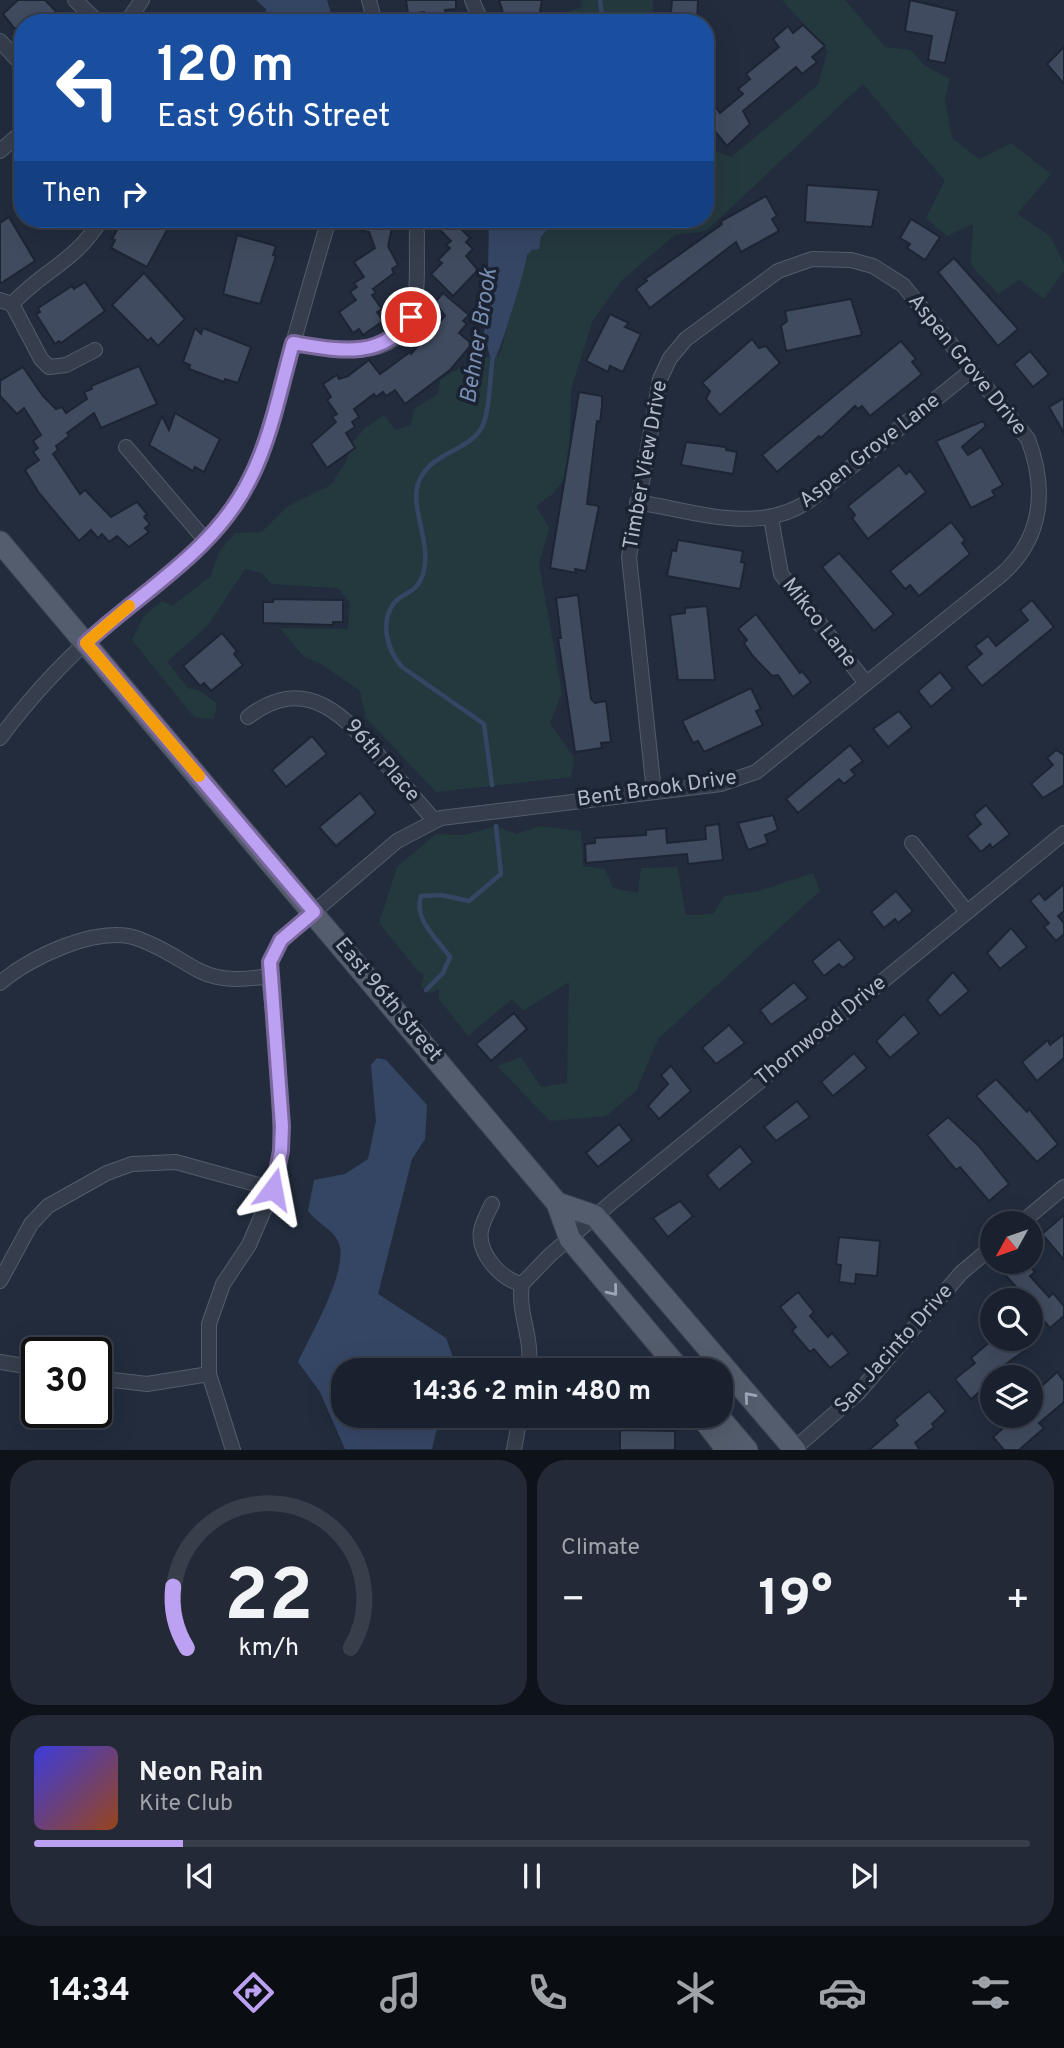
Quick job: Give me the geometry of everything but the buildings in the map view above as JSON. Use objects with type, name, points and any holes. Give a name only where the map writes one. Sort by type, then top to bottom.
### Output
[{"type":"main road","name":"East 96th Street","points":[[0,542],[557,1203],[794,1449]]},
{"type":"main road","points":[[557,1203],[582,1228]]},
{"type":"main road","name":"East 96th Street","points":[[582,1228],[672,1358]]},
{"type":"main road","points":[[710,1428],[727,1450]]},
{"type":"main road","points":[[728,1428],[747,1450]]},
{"type":"street","points":[[75,0],[90,14]]},
{"type":"street","points":[[0,41],[14,56]]},
{"type":"street","points":[[0,151],[14,139]]},
{"type":"street","points":[[95,350],[66,365],[49,367],[41,359],[6,302],[88,242],[96,228]]},
{"type":"street","points":[[1,734],[25,703],[86,643],[206,541],[233,509],[264,447],[326,228]]},
{"type":"street","points":[[293,343],[356,351],[378,346],[400,331],[411,317],[414,301],[417,233]]},
{"type":"street","name":"Timber View Drive","points":[[654,792],[630,549],[655,394],[667,364],[680,345],[785,268],[819,258],[855,261]]},
{"type":"street","name":"Aspen Grove Drive","points":[[855,261],[873,266],[903,285],[1028,439],[1036,461],[1040,498]]},
{"type":"street","name":"Aspen Grove Lane","points":[[637,502],[744,520],[771,518],[804,505],[972,370]]},
{"type":"street","points":[[126,447],[206,541]]},
{"type":"street","name":"Bent Brook Drive","points":[[269,976],[273,952],[281,940],[397,841],[434,820],[455,814],[721,784],[751,775],[1011,565],[1035,527],[1040,498]]},
{"type":"street","name":"Mikco Lane","points":[[771,518],[781,574],[866,683]]},
{"type":"street","name":"96th Place","points":[[248,717],[268,705],[283,701],[306,700],[331,708],[349,721],[434,820]]},
{"type":"street","name":"Thornwood Drive","points":[[522,1284],[582,1228],[1064,833]]},
{"type":"street","points":[[912,843],[967,912]]},
{"type":"street","points":[[0,983],[40,955],[98,938],[136,938],[214,979],[245,980],[269,976],[282,1126],[281,1151],[273,1189],[250,1245],[223,1284],[209,1324],[209,1374],[233,1450]]},
{"type":"street","points":[[0,1281],[31,1224],[48,1206],[107,1173],[132,1164],[176,1162],[273,1189]]},
{"type":"street","points":[[1035,1211],[1064,1187]]},
{"type":"street","points":[[492,1204],[482,1229],[484,1252],[508,1281],[522,1284],[520,1297],[532,1350],[530,1358]]},
{"type":"street","name":"San Jacinto Drive","points":[[794,1449],[858,1393],[961,1273],[980,1257]]},
{"type":"street","points":[[0,1362],[21,1365]]},
{"type":"street","points":[[112,1380],[146,1384],[209,1374]]},
{"type":"street","points":[[514,1450],[518,1428]]},
{"type":"green space","points":[[581,0],[653,0],[652,14],[562,14],[582,7]]},
{"type":"green space","points":[[782,0],[845,0],[885,47],[911,50],[925,66],[950,79],[945,99],[952,138],[979,159],[1011,143],[1051,174],[1017,214],[1050,236],[1064,264],[1064,271],[1044,299],[1019,280],[998,294],[971,265],[973,224],[947,236],[926,218],[945,181],[863,84],[714,224],[714,150],[731,157],[818,85],[828,51]]},
{"type":"green space","points":[[550,228],[709,228],[706,231],[675,235],[622,280],[593,320],[571,389],[569,472],[554,493],[536,506],[549,528],[539,564],[562,693],[550,723],[574,758],[571,777],[436,792],[366,718],[360,691],[323,665],[303,656],[280,628],[348,629],[350,603],[338,588],[271,584],[262,573],[245,569],[208,625],[167,662],[188,688],[200,691],[217,703],[214,719],[194,717],[132,640],[143,617],[162,601],[172,606],[211,576],[219,552],[235,533],[262,532],[288,506],[331,485],[348,458],[349,447],[364,429],[384,415],[395,430],[411,425],[414,409],[438,394],[440,380],[479,356],[495,358],[500,354],[527,255]]},
{"type":"green space","points":[[496,826],[517,834],[540,826],[581,831],[583,866],[605,869],[613,888],[638,893],[641,868],[677,867],[686,915],[713,914],[724,896],[759,891],[813,873],[820,891],[658,1039],[636,1091],[606,1116],[550,1121],[497,1066],[521,1057],[541,1087],[567,1083],[569,982],[523,1011],[512,999],[468,1036],[439,999],[439,989],[430,993],[421,987],[424,974],[418,971],[379,923],[397,867],[436,834],[465,835]]},
{"type":"water","points":[[256,0],[327,0],[331,14],[266,14],[266,9]]},
{"type":"water","points":[[489,228],[549,228],[541,237],[539,249],[532,250],[527,255],[495,358],[490,357],[484,333],[487,317],[482,304],[488,274]]},
{"type":"water","points":[[377,1058],[386,1060],[427,1105],[425,1139],[412,1159],[378,1294],[446,1338],[453,1358],[331,1358],[331,1417],[320,1392],[298,1362],[327,1302],[341,1253],[335,1237],[308,1211],[314,1180],[345,1174],[368,1159],[376,1121],[371,1065]]},
{"type":"water","points":[[336,1428],[437,1428],[432,1449],[345,1449]]},
{"type":"waterway","name":"Behner Brook","points":[[600,0],[602,14]]},
{"type":"waterway","name":"Behner Brook","points":[[492,785],[484,724],[402,667],[389,645],[386,628],[389,611],[394,603],[417,586],[423,574],[425,549],[416,500],[420,479],[433,463],[467,443],[481,429],[488,404],[493,355]]},
{"type":"waterway","name":"Behner Brook","points":[[426,990],[443,973],[450,957],[423,921],[419,905],[421,896],[441,895],[469,901],[501,874],[496,826]]},
{"type":"slow traffic","points":[[129,606],[86,643],[199,776]]},
{"type":"route","points":[[273,1189],[281,1151],[282,1126],[270,962],[281,940],[314,912],[86,643],[196,551],[233,509],[264,447],[293,343],[347,351],[367,349],[396,335],[411,317]]}]
